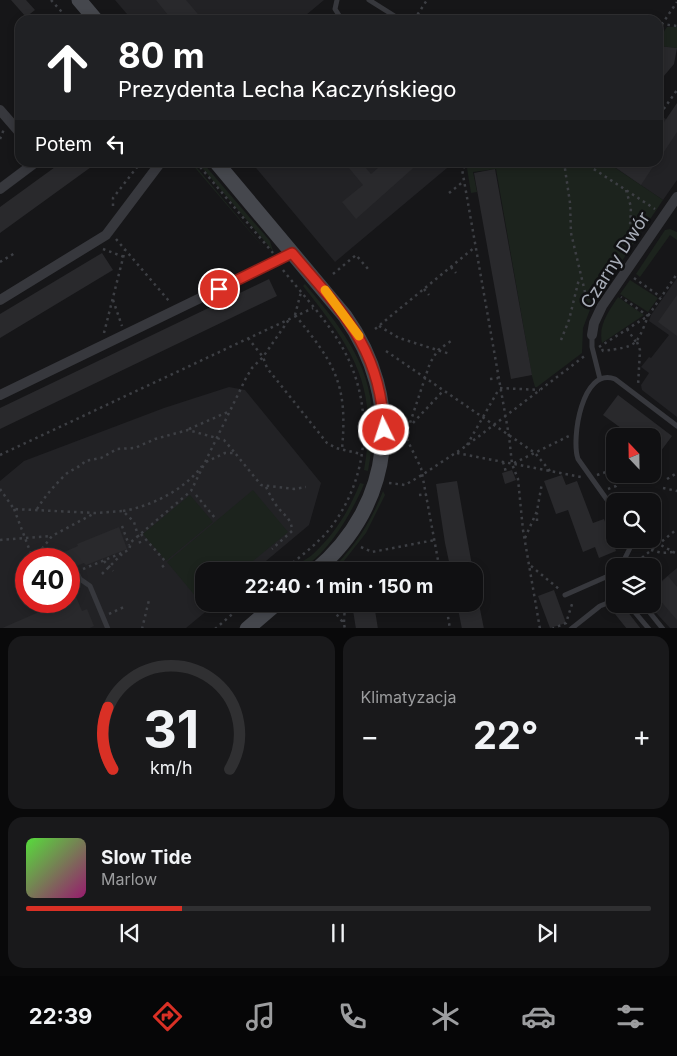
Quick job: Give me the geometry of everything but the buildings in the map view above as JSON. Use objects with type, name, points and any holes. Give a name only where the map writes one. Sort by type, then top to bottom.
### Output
[{"type":"street","points":[[79,0],[92,15]]},
{"type":"street","points":[[0,110],[15,127]]},
{"type":"street","points":[[0,189],[29,167]]},
{"type":"street","points":[[0,300],[93,244],[114,226],[157,167]]},
{"type":"street","points":[[220,167],[355,328],[369,355],[379,385],[384,430],[381,459],[368,501],[347,538],[324,562]]},
{"type":"street","name":"Czarny Dwór","points":[[592,335],[597,314],[677,197]]},
{"type":"street","points":[[0,395],[292,253]]},
{"type":"street","points":[[247,628],[266,612]]},
{"type":"lane","points":[[337,0],[335,9],[339,15]]},
{"type":"lane","points":[[369,0],[393,15]]},
{"type":"lane","name":"Czarny Dwór","points":[[592,335],[593,351],[600,377]]},
{"type":"lane","points":[[606,498],[578,459],[575,449],[576,426],[588,391],[600,377],[615,379],[677,426]]},
{"type":"lane","points":[[565,595],[606,577]]},
{"type":"lane","points":[[80,580],[90,586],[108,628]]},
{"type":"lane","points":[[571,628],[606,604]]},
{"type":"lane","points":[[636,613],[649,628]]},
{"type":"lane","points":[[650,613],[663,628]]},
{"type":"path","points":[[51,0],[65,15]]},
{"type":"path","points":[[418,15],[428,0]]},
{"type":"path","points":[[663,21],[677,2]]},
{"type":"path","points":[[663,24],[677,26]]},
{"type":"path","points":[[663,110],[677,90]]},
{"type":"path","points":[[137,167],[113,198],[114,236],[176,310]]},
{"type":"path","points":[[200,167],[275,256],[276,261],[341,344],[355,373],[362,405],[364,433],[362,454],[350,494],[336,520],[317,543],[294,562]]},
{"type":"path","points":[[465,167],[462,170],[498,378],[510,436],[512,464],[518,479],[525,539],[540,628]]},
{"type":"path","points":[[564,167],[570,233],[579,278],[590,313]]},
{"type":"path","points":[[591,167],[658,211]]},
{"type":"path","points":[[449,193],[464,181]]},
{"type":"path","points":[[626,189],[631,207],[630,226],[639,240]]},
{"type":"path","points":[[93,244],[124,257]]},
{"type":"path","points":[[375,329],[475,247]]},
{"type":"path","points":[[100,346],[126,250]]},
{"type":"path","points":[[0,262],[15,253]]},
{"type":"path","points":[[333,274],[356,255],[368,269]]},
{"type":"path","points":[[451,267],[456,273]]},
{"type":"path","points":[[634,394],[638,387],[640,338],[648,316],[677,274]]},
{"type":"path","points":[[631,276],[661,297]]},
{"type":"path","points":[[561,340],[569,320],[579,278]]},
{"type":"path","points":[[648,288],[651,283]]},
{"type":"path","points":[[424,289],[429,295]]},
{"type":"path","points":[[295,315],[301,292]]},
{"type":"path","points":[[618,295],[648,316]]},
{"type":"path","points":[[113,299],[126,334]]},
{"type":"path","points":[[0,455],[290,317],[314,308]]},
{"type":"path","points":[[295,315],[324,351],[335,373],[345,417],[342,449]]},
{"type":"path","points":[[399,485],[405,485],[457,453],[593,351],[648,316]]},
{"type":"path","points":[[80,570],[129,550],[130,545],[140,534],[191,491],[252,368],[264,358],[290,317]]},
{"type":"path","points":[[379,326],[399,338],[450,354]]},
{"type":"path","points":[[627,329],[639,347]]},
{"type":"path","points":[[248,338],[264,358],[267,368],[326,443],[362,454]]},
{"type":"path","points":[[601,346],[602,351],[627,347],[636,343],[640,338]]},
{"type":"path","points":[[406,435],[412,424],[430,362],[438,350],[451,341]]},
{"type":"path","points":[[386,351],[425,380],[484,417],[535,453],[550,471]]},
{"type":"path","points":[[490,379],[498,378]]},
{"type":"path","points":[[500,388],[540,390]]},
{"type":"path","points":[[466,446],[500,388]]},
{"type":"path","points":[[412,424],[443,391]]},
{"type":"path","points":[[37,509],[44,495],[57,485],[66,474],[82,465],[85,461],[101,458],[125,447],[136,448],[155,439],[188,430],[231,411]]},
{"type":"path","points":[[401,427],[415,453],[422,475],[439,562]]},
{"type":"path","points":[[188,430],[219,437],[224,440],[261,485],[294,489],[306,487]]},
{"type":"path","points":[[512,464],[570,436]]},
{"type":"path","points":[[14,510],[37,509],[95,513],[123,511],[162,498],[194,478],[206,461],[225,453],[235,453]]},
{"type":"path","points":[[457,453],[584,479]]},
{"type":"path","points":[[503,462],[506,472]]},
{"type":"path","points":[[667,478],[677,473]]},
{"type":"path","points":[[187,482],[192,486]]},
{"type":"path","points":[[537,521],[542,483]]},
{"type":"path","points":[[266,487],[277,506],[287,516],[292,527],[292,531],[272,549]]},
{"type":"path","points":[[663,488],[677,491]]},
{"type":"path","points":[[0,489],[14,510],[28,548]]},
{"type":"path","points":[[419,496],[426,494]]},
{"type":"path","points":[[196,495],[215,518]]},
{"type":"path","points":[[123,511],[134,522],[140,534],[166,562],[162,567]]},
{"type":"path","points":[[525,539],[537,512]]},
{"type":"path","points":[[43,548],[52,536],[95,513]]},
{"type":"path","points":[[122,526],[130,545]]},
{"type":"path","points":[[661,541],[677,529]]},
{"type":"path","points":[[140,534],[142,546]]},
{"type":"path","points":[[0,540],[52,536]]},
{"type":"path","points":[[361,547],[372,552],[435,540]]},
{"type":"path","points":[[395,543],[396,548]]},
{"type":"path","points":[[661,544],[676,553]]},
{"type":"path","points":[[642,558],[653,548]]},
{"type":"path","points":[[651,550],[662,553],[676,553]]},
{"type":"path","points":[[102,574],[123,553]]},
{"type":"path","points":[[103,561],[113,571]]},
{"type":"path","points":[[530,564],[565,595]]},
{"type":"path","points":[[552,628],[566,623],[571,603],[580,598]]},
{"type":"path","points":[[142,628],[149,600]]},
{"type":"path","points":[[214,628],[235,612]]},
{"type":"path","points":[[335,612],[344,624]]},
{"type":"path","points":[[345,612],[345,628]]},
{"type":"path","points":[[447,612],[450,628]]},
{"type":"path","points":[[221,624],[225,628]]},
{"type":"shaded area","points":[[115,0],[324,0],[306,15],[128,15]]},
{"type":"shaded area","points":[[667,27],[677,27],[677,48],[663,47],[663,33]]},
{"type":"shaded area","points":[[663,117],[677,126],[677,180],[663,200],[614,167],[663,167]]},
{"type":"shaded area","points":[[194,167],[196,167],[273,259]]},
{"type":"shaded area","points":[[201,167],[206,167],[270,241],[273,251]]},
{"type":"shaded area","points":[[255,167],[448,167],[335,262]]},
{"type":"shaded area","points":[[614,167],[663,200],[591,307],[583,328],[582,353],[537,387],[535,387],[532,376],[496,169],[473,172],[477,192],[471,193],[467,168]]},
{"type":"shaded area","points":[[670,229],[677,232],[677,240],[670,235],[640,277],[636,274],[665,230]]},
{"type":"shaded area","points":[[677,278],[677,417],[642,390],[641,385],[649,373],[641,367],[649,357],[651,358],[669,335],[649,321],[651,315]]},
{"type":"shaded area","points":[[630,280],[658,298],[648,312],[620,294]]},
{"type":"shaded area","points":[[305,284],[339,328],[352,348],[362,369],[369,391],[372,415],[372,441],[368,471],[364,470],[368,441],[368,415],[358,370],[336,330],[303,286]]},
{"type":"shaded area","points":[[618,297],[644,315],[602,343],[603,324]]},
{"type":"shaded area","points":[[229,387],[245,390],[321,483],[309,525],[265,562],[195,562],[195,612],[205,612],[186,628],[0,628],[0,481],[24,461],[164,408]]},
{"type":"shaded area","points":[[360,483],[364,484],[344,523],[324,550],[310,562],[301,562],[312,555],[334,531],[351,503]]},
{"type":"shaded area","points":[[253,490],[288,532],[252,562],[195,562],[195,596],[167,562]]},
{"type":"shaded area","points":[[383,491],[385,495],[366,533],[343,562],[338,562],[361,534]]},
{"type":"shaded area","points":[[190,495],[213,522],[166,561],[143,534]]},
{"type":"shaded area","points":[[677,568],[677,628],[670,628],[656,613],[661,613],[661,581]]},
{"type":"slow traffic","points":[[325,290],[355,328],[359,336]]},
{"type":"route","points":[[219,289],[292,253],[355,328],[375,370],[382,400],[384,430]]}]
